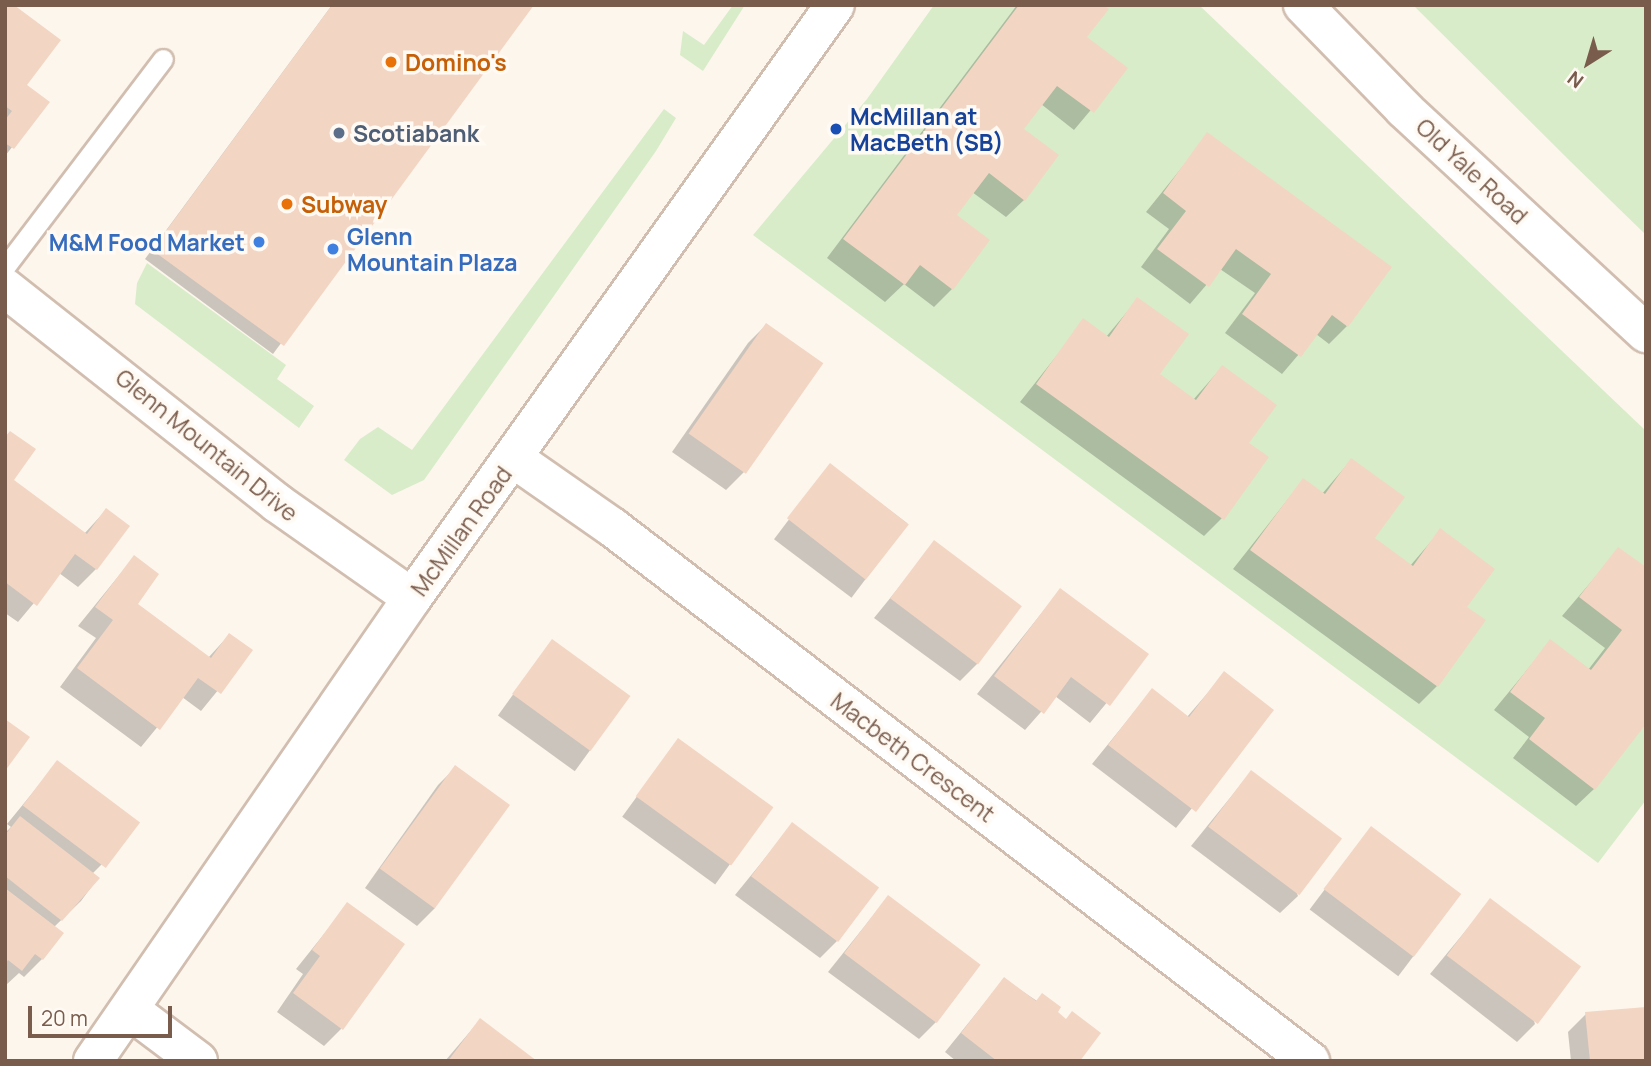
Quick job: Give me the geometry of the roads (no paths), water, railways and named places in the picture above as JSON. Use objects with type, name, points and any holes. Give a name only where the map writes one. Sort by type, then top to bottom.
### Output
[{"type":"main road","name":"McMillan Road","points":[[93,1061],[412,598],[835,5]]},
{"type":"main road","name":"Old Yale Road","points":[[1303,5],[1404,109],[1646,332]]},
{"type":"main road","name":"Glenn Mountain Drive","points":[[5,288],[277,503],[412,598]]},
{"type":"main road","name":"Macbeth Crescent","points":[[513,458],[623,536],[1310,1061]]},
{"type":"main road","points":[[130,1010],[198,1061]]},
{"type":"lane","points":[[5,267],[163,59]]},
{"type":"place","name":"Domino's","points":[[391,62]]},
{"type":"place","name":"McMillan at MacBeth (SB)","points":[[836,129]]},
{"type":"place","name":"Scotiabank","points":[[339,133]]},
{"type":"place","name":"Subway","points":[[287,204]]},
{"type":"place","name":"M&M Food Market","points":[[259,242]]},
{"type":"place","name":"Glenn Mountain Plaza","points":[[333,249]]}]
